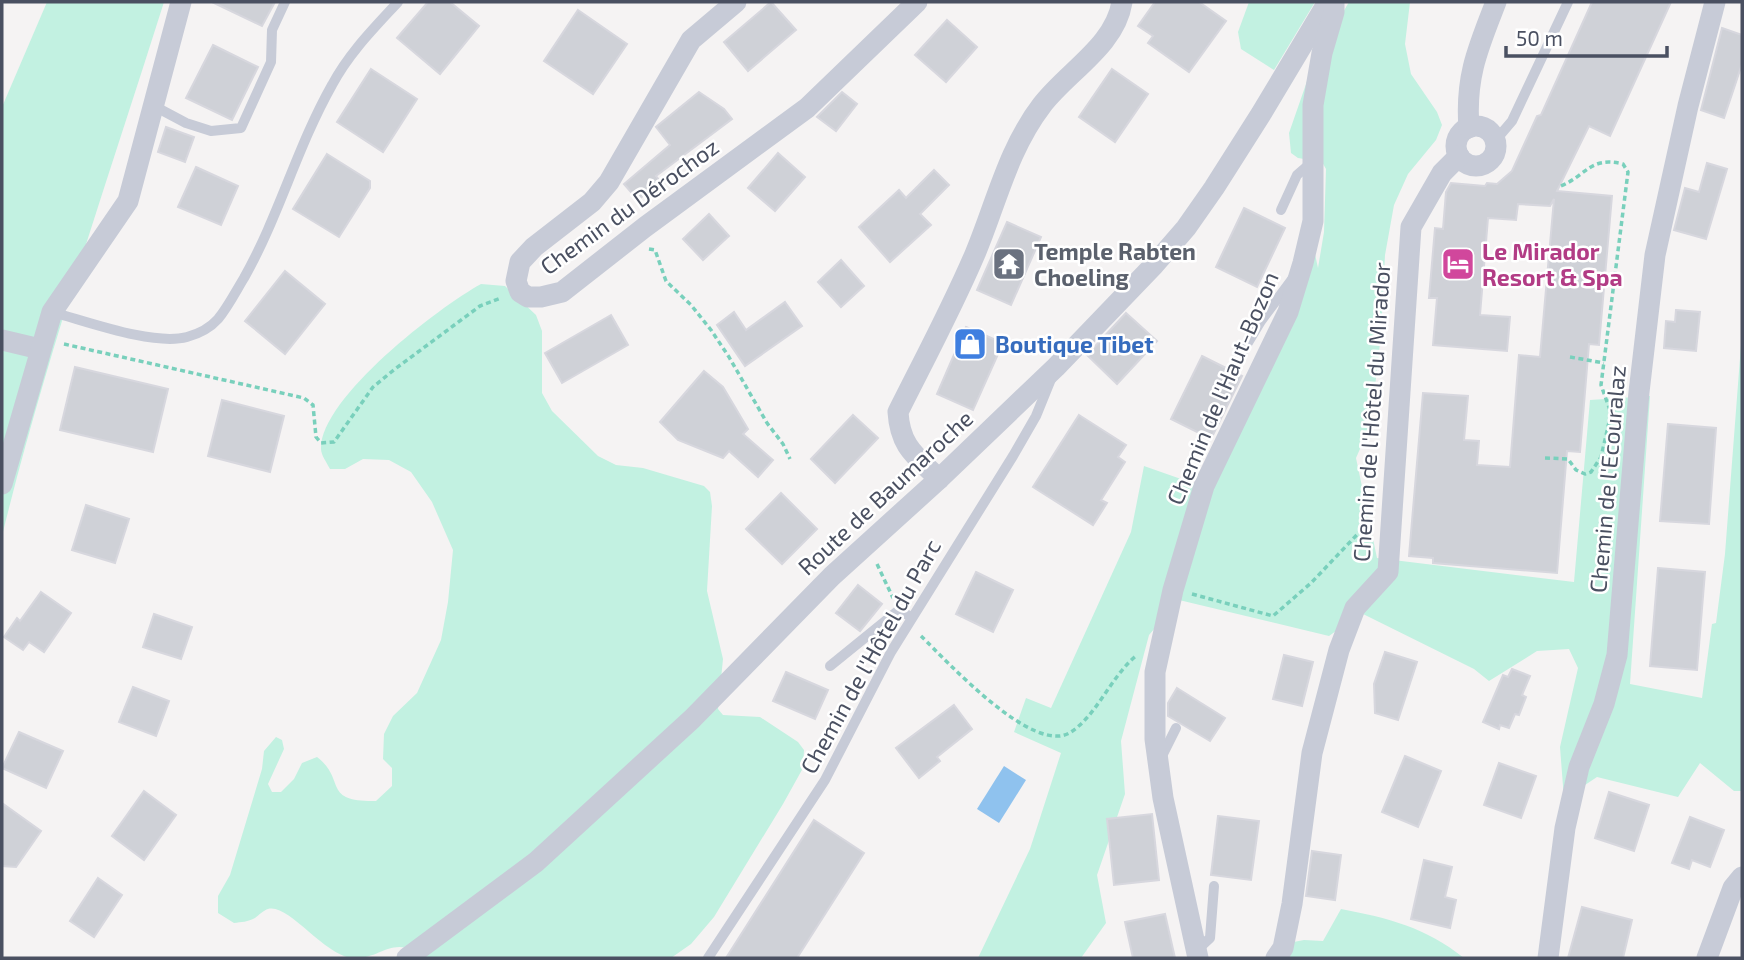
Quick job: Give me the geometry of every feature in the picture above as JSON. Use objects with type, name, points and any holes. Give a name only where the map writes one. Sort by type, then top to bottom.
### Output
[{"type":"street","points":[[2,484],[51,312],[128,201],[181,2]]},
{"type":"street","name":"Chemin du Dérochoz","points":[[736,2],[691,40],[609,182],[592,202],[534,247],[520,262],[516,281],[520,292],[528,297],[562,292],[645,227],[807,108],[917,2]]},
{"type":"street","points":[[939,479],[911,451],[899,432],[898,412],[974,255],[1017,144],[1044,103],[1115,25],[1122,2]]},
{"type":"street","name":"Route de Baumaroche","points":[[407,958],[536,862],[692,719],[832,576],[1056,367],[1186,228],[1255,124],[1328,2]]},
{"type":"street","name":"Chemin de l'Haut-Bozon","points":[[1197,955],[1163,798],[1154,739],[1158,651],[1204,486],[1288,312],[1301,268],[1313,221],[1313,105],[1334,2]]},
{"type":"street","points":[[1469,128],[1467,100],[1473,61],[1496,2]]},
{"type":"street","name":"Chemin de l'Ecouralaz","points":[[1548,958],[1565,828],[1579,767],[1604,704],[1617,655],[1655,255],[1688,106],[1715,2]]},
{"type":"street","points":[[1475,126],[1488,130],[1495,141],[1494,153],[1487,163],[1475,166],[1459,156],[1458,140],[1464,130],[1475,126]]},
{"type":"street","name":"Chemin de l'Hôtel du Mirador","points":[[1276,958],[1283,948],[1292,904],[1312,753],[1339,650],[1355,608],[1388,572],[1411,227],[1441,173],[1459,156]]},
{"type":"street","points":[[2,340],[40,349]]},
{"type":"street","points":[[1707,958],[1733,888],[1742,877]]},
{"type":"lane","points":[[154,106],[186,123],[211,131],[241,128],[271,62],[272,30],[285,2]]},
{"type":"lane","points":[[51,312],[128,332],[172,339],[190,337],[207,329],[218,318],[264,242],[307,137],[334,81],[349,57],[398,2]]},
{"type":"lane","points":[[1495,141],[1512,121],[1568,2]]},
{"type":"lane","points":[[1281,211],[1297,175],[1314,160]]},
{"type":"lane","points":[[1243,351],[1261,321],[1301,268]]},
{"type":"lane","name":"Chemin de l'Hôtel du Parc","points":[[708,958],[825,780],[911,617],[1036,416],[1056,367]]},
{"type":"lane","points":[[830,666],[899,610],[911,617]]},
{"type":"lane","points":[[1158,764],[1176,728]]},
{"type":"lane","points":[[1197,955],[1210,938],[1214,886]]},
{"type":"path","points":[[1561,186],[1571,182],[1592,164],[1609,161],[1623,164],[1629,172],[1601,385],[1611,413]]},
{"type":"path","points":[[642,251],[655,250],[666,281],[691,305],[711,330],[790,459]]},
{"type":"path","points":[[40,349],[52,341],[304,398],[313,405],[316,437],[321,443],[327,444],[334,442],[373,387],[395,369],[480,306],[520,292]]},
{"type":"path","points":[[1570,357],[1604,363]]},
{"type":"path","points":[[1545,458],[1568,459],[1576,470],[1584,474],[1591,472],[1601,457],[1617,389]]},
{"type":"path","points":[[1180,591],[1273,616],[1311,583],[1374,515]]},
{"type":"path","points":[[877,564],[899,610]]},
{"type":"path","points":[[920,635],[1013,721],[1031,731],[1062,737],[1072,732],[1084,720],[1133,659],[1141,652],[1158,651]]},
{"type":"green space","points":[[47,2],[164,2],[58,335],[2,536],[2,107]]},
{"type":"green space","points":[[1249,2],[1315,2],[1274,70],[1241,49],[1238,32]]},
{"type":"green space","points":[[1349,2],[1410,2],[1405,44],[1411,74],[1437,112],[1442,125],[1436,140],[1408,174],[1394,205],[1385,255],[1381,334],[1370,426],[1356,458],[1377,558],[1574,582],[1590,400],[1650,396],[1630,684],[1702,698],[1725,554],[1742,332],[1742,791],[1734,791],[1700,763],[1678,797],[1597,777],[1564,799],[1560,747],[1578,668],[1569,649],[1537,651],[1489,681],[1474,669],[1361,613],[1329,636],[1179,600],[1149,635],[1121,741],[1125,794],[1097,875],[1106,923],[1081,958],[978,958],[1030,849],[1061,753],[1014,732],[1026,698],[1051,708],[1131,532],[1144,466],[1198,485],[1282,309],[1308,222],[1318,268],[1324,232],[1326,169],[1322,162],[1298,158],[1291,153],[1289,133],[1313,64]]},
{"type":"green space","points":[[481,284],[505,286],[536,315],[542,331],[542,393],[552,411],[598,456],[616,465],[643,468],[704,486],[710,492],[712,506],[707,591],[723,659],[718,709],[723,715],[760,717],[798,742],[804,750],[803,768],[714,917],[691,944],[671,958],[428,958],[405,947],[396,947],[362,958],[351,958],[329,947],[276,909],[268,909],[252,919],[234,923],[218,913],[218,896],[230,875],[262,769],[264,751],[276,737],[282,740],[284,749],[268,784],[272,792],[281,792],[294,779],[302,763],[317,757],[326,766],[341,794],[348,798],[376,801],[392,786],[392,768],[383,759],[384,734],[393,716],[417,693],[441,640],[453,550],[432,502],[411,472],[389,460],[363,459],[345,469],[330,469],[321,449],[326,428],[360,380],[438,312]]},
{"type":"green space","points":[[1341,909],[1406,925],[1435,939],[1464,958],[1269,958],[1278,945],[1304,940],[1323,941]]},
{"type":"water","points":[[1004,766],[1026,780],[999,823],[977,809]]},
{"type":"building","points":[[212,2],[275,2],[262,26]]},
{"type":"building","points":[[428,2],[450,2],[479,26],[440,74],[397,38]]},
{"type":"building","points":[[771,2],[796,30],[748,71],[724,42]]},
{"type":"building","points":[[1155,2],[1199,2],[1226,21],[1189,72],[1148,43],[1153,36],[1138,26]]},
{"type":"building","points":[[1592,2],[1671,2],[1610,136],[1589,126],[1557,191],[1612,196],[1599,345],[1589,344],[1580,452],[1567,451],[1557,573],[1433,563],[1433,558],[1409,556],[1423,393],[1468,396],[1464,440],[1479,441],[1477,465],[1510,467],[1519,355],[1540,357],[1554,199],[1550,206],[1518,204],[1516,220],[1488,218],[1480,315],[1510,317],[1507,351],[1433,345],[1437,298],[1429,298],[1435,228],[1443,229],[1446,192],[1451,183],[1485,186],[1487,183],[1497,184],[1512,171],[1537,116],[1541,115]]},
{"type":"building","points":[[578,10],[627,44],[593,94],[544,61]]},
{"type":"building","points":[[947,20],[977,47],[946,82],[915,55]]},
{"type":"building","points":[[1722,28],[1742,35],[1742,64],[1724,118],[1701,110]]},
{"type":"building","points":[[213,45],[258,67],[232,120],[186,98]]},
{"type":"building","points":[[371,69],[417,99],[383,152],[337,122]]},
{"type":"building","points":[[1112,69],[1148,94],[1115,142],[1079,117]]},
{"type":"building","points":[[699,92],[724,109],[732,119],[656,176],[660,181],[638,200],[624,184],[670,145],[656,127]]},
{"type":"building","points":[[842,92],[857,104],[836,131],[817,117]]},
{"type":"building","points":[[166,127],[194,137],[185,162],[158,152]]},
{"type":"building","points":[[778,153],[805,177],[775,211],[748,188]]},
{"type":"building","points":[[327,154],[370,181],[370,188],[339,237],[293,209]]},
{"type":"building","points":[[1707,163],[1727,169],[1706,239],[1674,230],[1685,188],[1699,192]]},
{"type":"building","points":[[196,167],[238,186],[221,225],[178,207]]},
{"type":"building","points":[[934,170],[949,185],[920,214],[931,225],[890,262],[859,227],[899,190],[906,198]]},
{"type":"building","points":[[1244,208],[1285,228],[1257,287],[1216,267]]},
{"type":"building","points":[[709,214],[729,236],[703,260],[683,239]]},
{"type":"building","name":"Temple Rabten Choeling","points":[[1007,222],[1041,237],[1011,305],[977,290]]},
{"type":"building","points":[[841,260],[864,286],[841,307],[818,282]]},
{"type":"building","points":[[285,271],[325,304],[285,354],[245,321]]},
{"type":"building","points":[[785,302],[802,326],[745,366],[717,325],[734,312],[746,330]]},
{"type":"building","points":[[1676,310],[1700,312],[1696,351],[1664,348],[1666,321],[1675,322]]},
{"type":"building","points":[[1126,313],[1157,341],[1117,384],[1087,355]]},
{"type":"building","points":[[611,315],[628,345],[562,383],[545,353]]},
{"type":"building","points":[[966,327],[1003,343],[973,410],[937,394]]},
{"type":"building","points":[[1202,356],[1242,376],[1211,439],[1171,419]]},
{"type":"building","points":[[75,367],[168,389],[153,452],[60,430]]},
{"type":"building","points":[[704,371],[723,387],[748,429],[743,434],[773,460],[758,477],[729,451],[723,458],[678,440],[660,422]]},
{"type":"building","points":[[222,400],[284,416],[270,472],[208,456]]},
{"type":"building","points":[[853,415],[878,438],[835,483],[811,459]]},
{"type":"building","points":[[1079,415],[1126,445],[1118,457],[1125,462],[1101,500],[1107,503],[1093,525],[1033,487]]},
{"type":"building","points":[[1668,424],[1716,428],[1709,524],[1660,521]]},
{"type":"building","points":[[781,493],[817,529],[782,564],[746,529]]},
{"type":"building","points":[[86,505],[129,519],[115,563],[72,550]]},
{"type":"building","points":[[1658,568],[1705,572],[1697,670],[1650,666]]},
{"type":"building","points":[[976,572],[1013,590],[993,632],[956,614]]},
{"type":"building","points":[[858,585],[882,604],[860,631],[836,613]]},
{"type":"building","points":[[41,592],[71,613],[44,652],[29,642],[23,650],[4,637],[17,618],[20,621]]},
{"type":"building","points":[[154,614],[192,627],[181,659],[143,647]]},
{"type":"building","points":[[1385,652],[1417,662],[1398,720],[1375,713],[1374,684]]},
{"type":"building","points":[[1284,655],[1313,662],[1302,706],[1273,699]]},
{"type":"building","points":[[1512,669],[1530,676],[1522,695],[1526,697],[1519,715],[1515,714],[1509,728],[1500,725],[1499,729],[1483,722],[1503,675],[1508,677]]},
{"type":"building","points":[[786,672],[828,690],[815,719],[773,701]]},
{"type":"building","points":[[133,687],[169,701],[156,736],[119,722]]},
{"type":"building","points":[[1177,688],[1225,718],[1210,741],[1168,716],[1168,703]]},
{"type":"building","points":[[954,705],[972,729],[937,757],[940,761],[919,778],[896,748]]},
{"type":"building","points":[[19,732],[63,751],[46,788],[2,768]]},
{"type":"building","points":[[1405,756],[1441,771],[1418,827],[1382,812]]},
{"type":"building","points":[[1499,763],[1536,776],[1521,818],[1484,805]]},
{"type":"building","points":[[144,791],[176,815],[144,860],[112,836]]},
{"type":"building","points":[[1609,792],[1649,805],[1634,851],[1595,838]]},
{"type":"building","points":[[2,803],[41,831],[16,867],[2,866]]},
{"type":"building","points":[[1152,814],[1159,880],[1114,885],[1107,819]]},
{"type":"building","points":[[1218,816],[1259,821],[1251,880],[1211,875]]},
{"type":"building","points":[[1690,817],[1724,830],[1710,867],[1692,860],[1689,869],[1672,863]]},
{"type":"building","points":[[814,820],[864,853],[797,958],[726,958]]},
{"type":"building","points":[[1312,851],[1341,855],[1335,900],[1306,896]]},
{"type":"building","points":[[1424,860],[1452,867],[1445,897],[1456,900],[1450,928],[1411,919]]},
{"type":"building","points":[[98,878],[122,895],[94,937],[70,921]]},
{"type":"building","points":[[1582,907],[1632,920],[1623,958],[1568,958]]},
{"type":"building","points":[[1165,914],[1175,958],[1133,958],[1125,922]]},
{"type":"place","name":"Temple Rabten Choeling","points":[[1009,264]]},
{"type":"place","name":"Le Mirador Resort & Spa","points":[[1458,264]]},
{"type":"place","name":"Boutique Tibet","points":[[970,344]]}]
